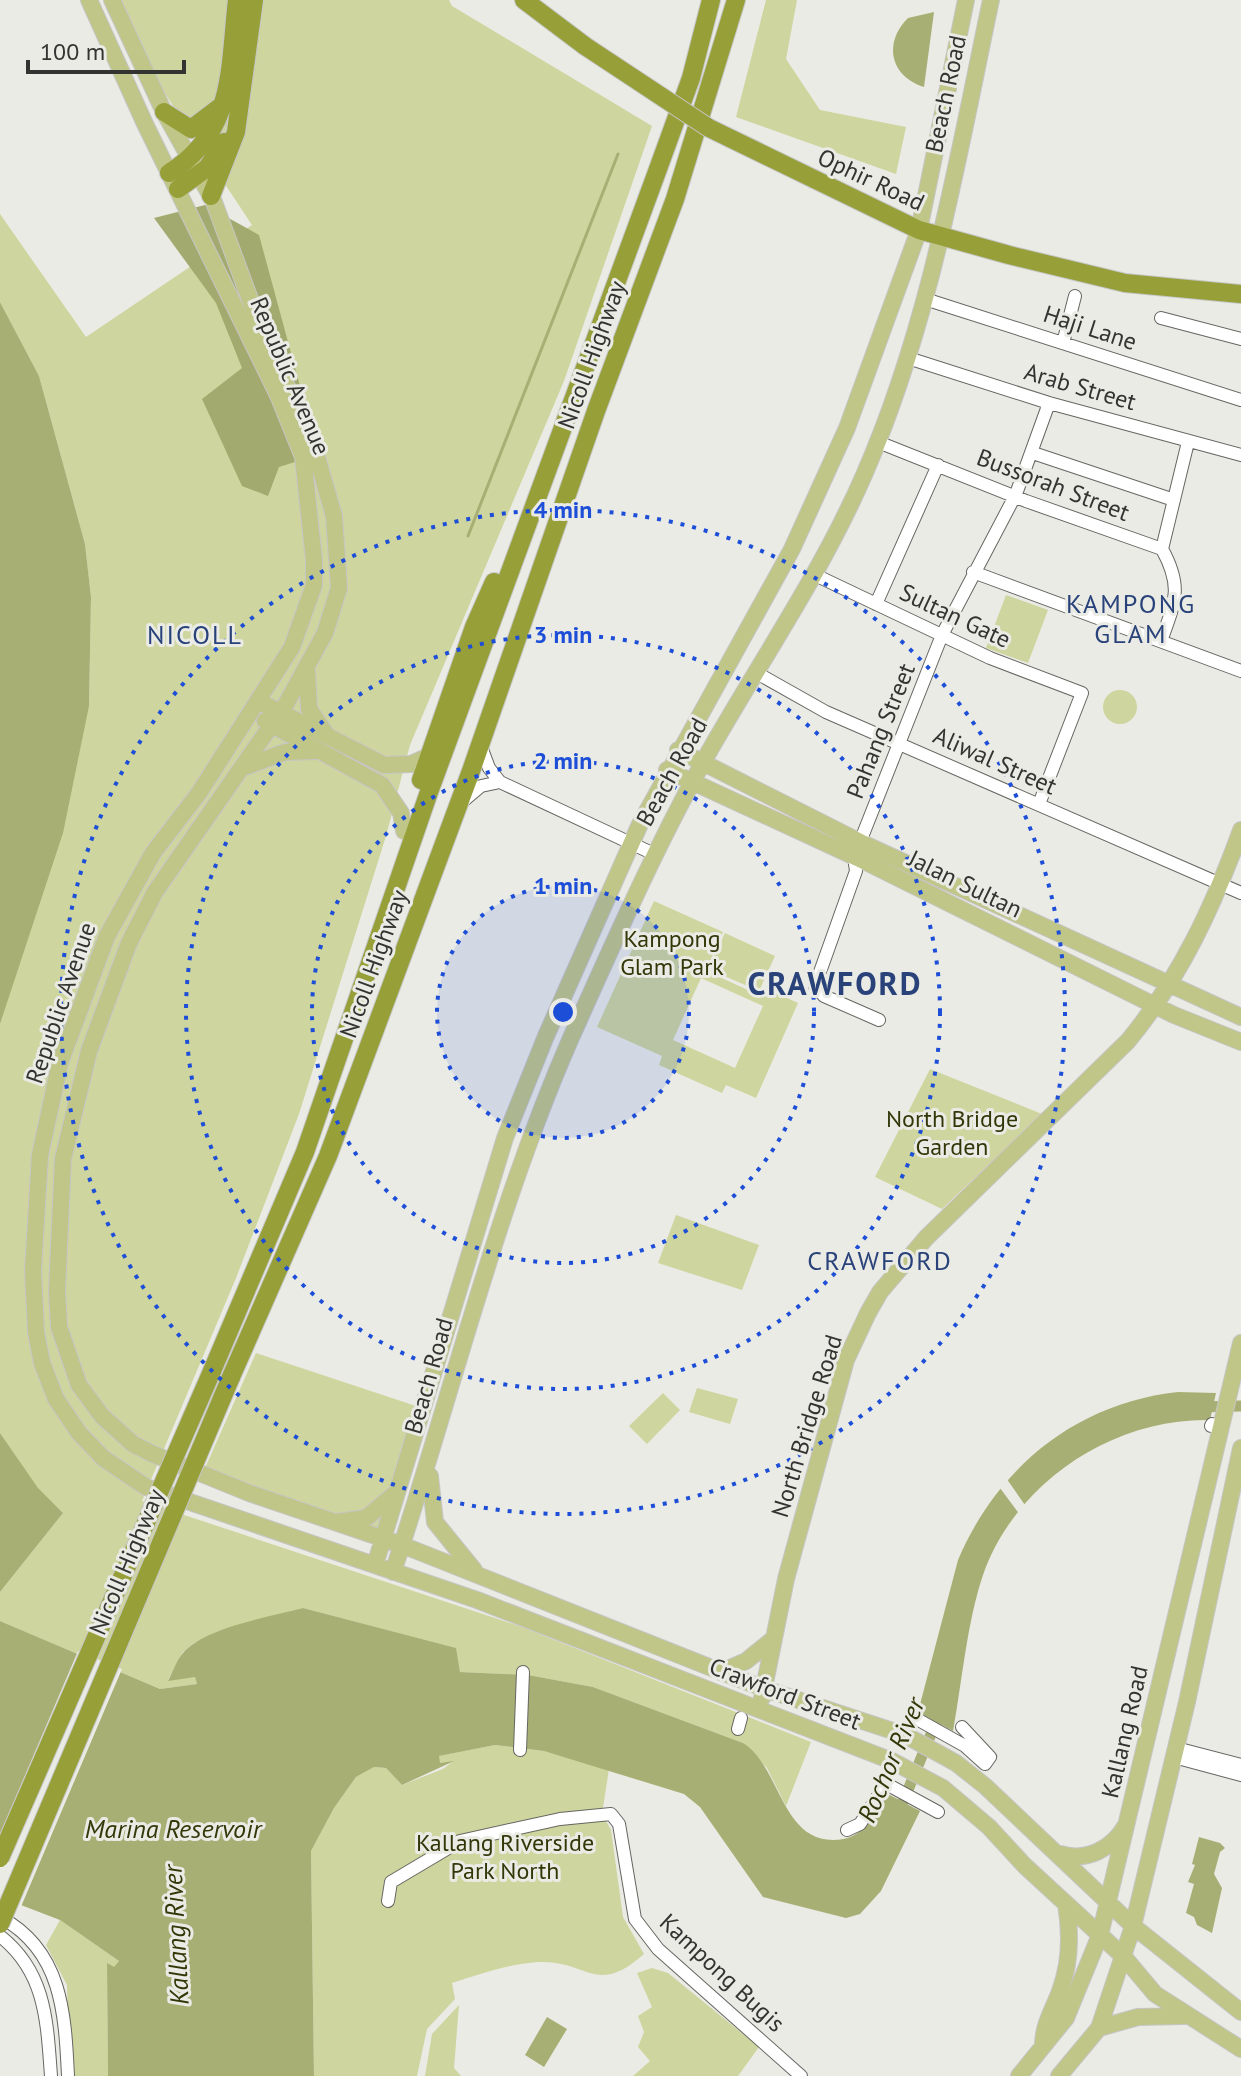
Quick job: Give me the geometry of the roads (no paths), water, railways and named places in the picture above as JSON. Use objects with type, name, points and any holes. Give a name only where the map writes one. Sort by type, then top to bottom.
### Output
[{"type":"highway","points":[[211,196],[232,145],[237,0]]},
{"type":"highway","points":[[173,181],[195,167],[227,137],[254,0]]},
{"type":"highway","name":"Ophir Road","points":[[524,0],[585,46],[709,128],[919,230],[1125,283],[1241,294]]},
{"type":"highway","name":"Nicoll Highway","points":[[0,1858],[305,1152],[370,971],[429,792],[691,78],[711,0]]},
{"type":"highway","name":"Nicoll Highway","points":[[0,1924],[231,1377],[328,1156],[457,809],[596,411],[675,199],[736,0]]},
{"type":"highway","points":[[164,112],[191,129],[231,108]]},
{"type":"highway","points":[[370,971],[404,831],[474,627],[536,498]]},
{"type":"main road","name":"Republic Avenue","points":[[89,0],[278,395],[303,457],[310,493],[314,585],[292,647],[199,793],[153,853],[107,936],[60,1063],[40,1155],[33,1271],[36,1332],[56,1399],[79,1433],[103,1458],[146,1487],[375,1565]]},
{"type":"main road","name":"Republic Avenue","points":[[112,0],[164,112],[211,196],[258,321],[315,450],[334,516],[339,588],[325,633],[307,669],[155,892],[129,943],[89,1051],[63,1159],[57,1291],[59,1327],[79,1385],[102,1416],[133,1444],[331,1523],[384,1540]]},
{"type":"main road","name":"Beach Road","points":[[375,1565],[505,1138],[630,843],[678,750],[767,597],[847,428],[919,230],[966,0]]},
{"type":"main road","name":"Beach Road","points":[[393,1572],[520,1161],[654,854],[703,762],[813,574],[847,511],[878,442],[908,358],[942,236],[991,0]]},
{"type":"main road","points":[[767,597],[777,610],[792,611]]},
{"type":"main road","points":[[307,669],[309,709],[326,745]]},
{"type":"main road","points":[[255,707],[326,745],[382,785],[401,813],[404,831]]},
{"type":"main road","points":[[242,768],[285,752],[326,745],[384,765],[411,764],[429,756]]},
{"type":"main road","name":"Jalan Sultan","points":[[678,750],[863,852],[1157,1007],[1241,1042]]},
{"type":"main road","name":"Jalan Sultan","points":[[667,770],[1241,1017]]},
{"type":"main road","name":"North Bridge Road","points":[[762,1688],[846,1360],[880,1292],[926,1238],[1128,1041],[1157,1007],[1221,884],[1241,830]]},
{"type":"main road","points":[[615,879],[628,877],[638,890]]},
{"type":"main road","name":"Kallang Road","points":[[1019,2076],[1072,2007],[1100,1935],[1131,1813],[1214,1427],[1232,1379],[1241,1343]]},
{"type":"main road","points":[[1059,2076],[1099,2028],[1133,1926],[1175,1753],[1241,1448]]},
{"type":"main road","points":[[403,1472],[413,1479],[427,1470],[435,1522],[481,1577]]},
{"type":"main road","points":[[331,1523],[366,1518],[399,1491]]},
{"type":"main road","name":"Crawford Street","points":[[384,1540],[762,1688],[905,1735],[956,1763],[1060,1854],[1133,1926],[1241,2012]]},
{"type":"main road","name":"Crawford Street","points":[[375,1565],[513,1613],[888,1759],[943,1788],[989,1827],[1124,1957],[1155,1994],[1241,2049]]},
{"type":"main road","points":[[721,1672],[746,1661],[772,1640]]},
{"type":"main road","points":[[762,1688],[765,1704],[849,1736],[888,1759]]},
{"type":"main road","points":[[1060,1854],[1081,1858],[1101,1851],[1124,1830],[1131,1813]]},
{"type":"main road","points":[[1043,2048],[1048,2018],[1067,1968],[1071,1932],[1066,1904]]},
{"type":"main road","points":[[1099,2028],[1138,2017],[1189,2016]]},
{"type":"street","points":[[1063,343],[1075,296]]},
{"type":"street","name":"Haji Lane","points":[[925,299],[1241,400]]},
{"type":"street","points":[[1161,318],[1241,339]]},
{"type":"street","name":"Arab Street","points":[[908,358],[1049,403],[1241,455]]},
{"type":"street","name":"Pahang Street","points":[[879,1020],[824,996],[815,986],[942,635],[1016,494],[1049,403]]},
{"type":"street","name":"Bussorah Street","points":[[878,442],[1162,549]]},
{"type":"street","points":[[1161,641],[1175,600],[1175,572],[1162,549],[1188,442]]},
{"type":"street","points":[[1033,453],[1174,500]]},
{"type":"street","points":[[876,604],[938,465]]},
{"type":"street","points":[[973,572],[1241,671]]},
{"type":"street","name":"Sultan Gate","points":[[813,574],[942,635],[1082,693],[1039,804]]},
{"type":"street","name":"Aliwal Street","points":[[755,672],[826,712],[1241,893]]},
{"type":"street","points":[[480,744],[489,768],[500,782],[654,854]]},
{"type":"street","points":[[457,809],[473,791],[500,782]]},
{"type":"street","points":[[520,1750],[523,1672]]},
{"type":"street","points":[[915,1718],[965,1746],[985,1764],[990,1757],[962,1727]]},
{"type":"street","points":[[1175,1753],[1238,1770]]},
{"type":"street","points":[[847,1830],[860,1824],[880,1787],[938,1812]]},
{"type":"street","name":"Kampong Bugis","points":[[388,1901],[391,1882],[460,1841],[560,1819],[609,1813],[619,1824],[635,1919],[641,1929],[658,1949],[801,2076]]},
{"type":"street","points":[[0,1917],[25,1933],[41,1952],[59,1984],[66,2022],[68,2076]]},
{"type":"street","points":[[0,1936],[13,1946],[32,1972],[43,1996],[51,2076]]},
{"type":"water","points":[[934,12],[924,87],[913,82],[897,67],[893,48],[900,28],[908,18]]},
{"type":"water","points":[[0,302],[39,376],[85,544],[91,597],[89,706],[63,833],[0,1024]]},
{"type":"water","points":[[1178,1392],[1216,1393],[1210,1420],[1173,1422],[1138,1430],[1104,1444],[1072,1462],[1043,1485],[1018,1512],[998,1542],[977,1593],[953,1731],[918,1712],[958,1560],[994,1496],[1044,1446],[1074,1426],[1106,1410]]},
{"type":"water","points":[[0,1433],[38,1488],[63,1513],[0,1592]]},
{"type":"water","name":"Marina Reservoir","points":[[303,1608],[456,1648],[460,1672],[528,1675],[593,1687],[743,1743],[765,1768],[791,1815],[802,1828],[816,1837],[833,1840],[853,1836],[866,1825],[886,1793],[920,1811],[881,1891],[860,1914],[846,1918],[763,1897],[700,1807],[684,1794],[544,1751],[495,1745],[439,1756],[440,1763],[454,1761],[402,1785],[386,1768],[374,1767],[356,1777],[334,1808],[311,1851],[314,2076],[108,2076],[107,1963],[114,1967],[119,1961],[60,1920],[0,1897],[0,1621],[160,1689],[197,1684],[195,1677],[168,1681],[183,1653],[207,1636],[239,1624]]},
{"type":"water","points":[[1199,1837],[1220,1843],[1225,1848],[1220,1852],[1214,1874],[1222,1888],[1212,1933],[1197,1925],[1194,1917],[1186,1913],[1194,1884],[1188,1882],[1195,1865],[1192,1864]]},
{"type":"water","points":[[547,2017],[567,2029],[544,2067],[525,2055]]},
{"type":"waterway","points":[[468,536],[618,154]]},
{"type":"waterway","name":"Rochor River","points":[[1198,1407],[1241,1406]]},
{"type":"waterway","name":"Rochor River","points":[[903,1802],[936,1722]]},
{"type":"district","name":"KAMPONG GLAM","points":[[1131,619]]},
{"type":"district","name":"NICOLL","points":[[195,635]]},
{"type":"district","name":"CRAWFORD","points":[[835,984]]},
{"type":"district","name":"CRAWFORD","points":[[880,1261]]},
{"type":"park label","name":"Kampong Glam Park","points":[[672,953]]},
{"type":"park label","name":"North Bridge Garden","points":[[952,1133]]},
{"type":"park label","name":"Kallang Riverside Park North","points":[[505,1857]]},
{"type":"water label","name":"Kallang River","points":[[176,1935]]}]
